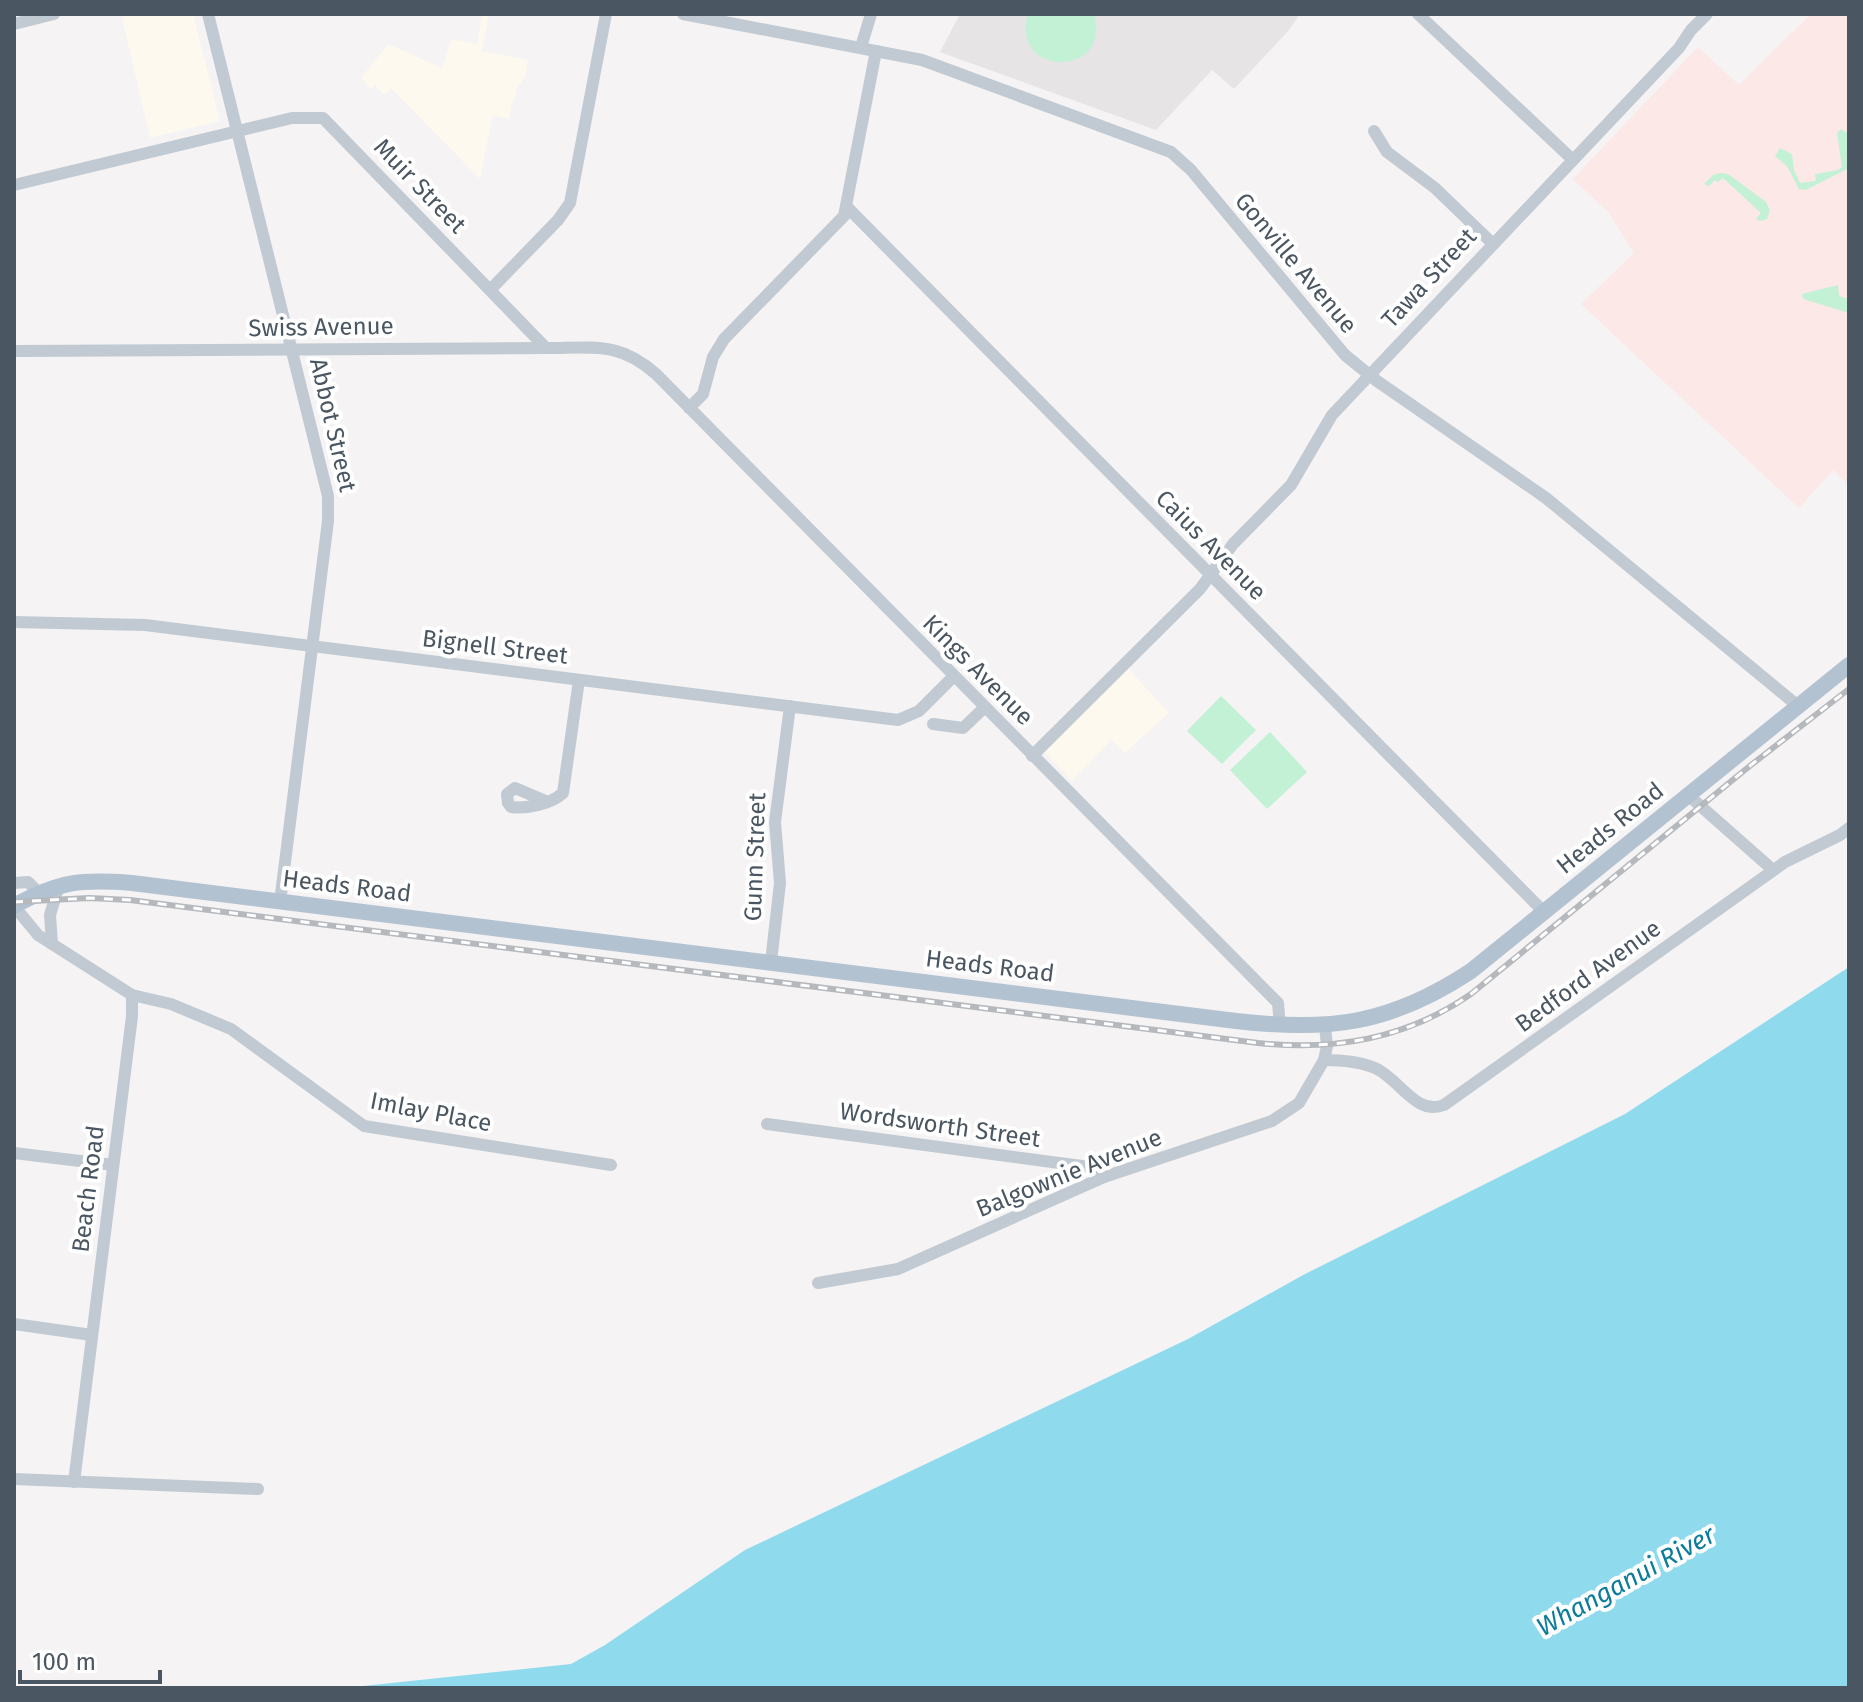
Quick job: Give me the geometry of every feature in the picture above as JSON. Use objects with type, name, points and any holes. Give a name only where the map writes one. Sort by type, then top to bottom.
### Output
[{"type":"main road","name":"Heads Road","points":[[14,906],[59,885],[92,881],[132,883],[1280,1026],[1325,1026],[1384,1014],[1425,998],[1471,971],[1849,665]]},
{"type":"street","points":[[14,24],[54,14]]},
{"type":"street","name":"Abbot Street","points":[[208,14],[328,496],[280,902]]},
{"type":"street","points":[[491,289],[558,220],[570,203],[606,14]]},
{"type":"street","name":"Gonville Avenue","points":[[683,14],[931,63],[1171,152],[1191,170],[1331,342],[1369,375],[1546,498],[1798,706]]},
{"type":"street","points":[[861,47],[871,14]]},
{"type":"street","points":[[1418,14],[1573,160]]},
{"type":"street","name":"Tawa Street","points":[[1032,756],[1186,604],[1211,576],[1233,544],[1291,485],[1332,415],[1679,48],[1707,14]]},
{"type":"street","points":[[689,408],[703,394],[713,357],[724,339],[844,216],[876,51]]},
{"type":"street","name":"Muir Street","points":[[238,131],[292,118],[323,118],[546,348]]},
{"type":"street","points":[[14,185],[238,131]]},
{"type":"street","points":[[1374,131],[1387,152],[1435,188],[1492,243]]},
{"type":"street","name":"Caius Avenue","points":[[847,207],[1544,912]]},
{"type":"street","name":"Swiss Avenue","points":[[14,351],[609,348],[628,354]]},
{"type":"street","name":"Kings Avenue","points":[[628,354],[650,369],[1278,1003],[1280,1026]]},
{"type":"street","name":"Bignell Street","points":[[14,622],[145,625],[905,719],[919,711],[954,676]]},
{"type":"street","points":[[548,802],[563,793],[566,786],[579,680]]},
{"type":"street","name":"Gunn Street","points":[[771,962],[780,883],[775,822],[790,706]]},
{"type":"street","points":[[933,724],[963,728],[985,707]]},
{"type":"street","points":[[1688,795],[1773,870]]},
{"type":"street","name":"Bedford Avenue","points":[[1324,1060],[1358,1062],[1372,1067],[1385,1073],[1425,1107],[1444,1105],[1773,870],[1849,828]]},
{"type":"street","points":[[14,883],[28,882],[39,893]]},
{"type":"street","points":[[52,944],[50,915],[59,885]]},
{"type":"street","points":[[14,906],[38,935],[132,995]]},
{"type":"street","name":"Imlay Place","points":[[132,995],[171,1004],[231,1029],[364,1126],[611,1165]]},
{"type":"street","name":"Beach Road","points":[[74,1482],[132,995]]},
{"type":"street","name":"Balgownie Avenue","points":[[818,1283],[898,1269],[1104,1177],[1282,1116],[1299,1103],[1324,1060],[1327,1046],[1325,1026]]},
{"type":"street","name":"Wordsworth Street","points":[[767,1124],[1090,1167],[1104,1177]]},
{"type":"street","points":[[14,1153],[113,1165]]},
{"type":"street","points":[[14,1324],[92,1335]]},
{"type":"street","points":[[14,1479],[258,1489]]},
{"type":"shaded area","points":[[121,14],[193,14],[220,121],[150,138]]},
{"type":"shaded area","points":[[482,14],[489,14],[482,51],[528,60],[525,79],[518,84],[509,119],[492,118],[480,179],[391,88],[384,95],[375,85],[371,89],[361,78],[388,44],[442,68],[451,39],[477,44]]},
{"type":"shaded area","points":[[960,14],[1300,14],[1234,89],[1212,70],[1156,130],[940,52]]},
{"type":"shaded area","points":[[1811,14],[1849,14],[1849,485],[1833,470],[1799,508],[1581,304],[1634,253],[1609,213],[1573,179],[1698,47],[1739,85]]},
{"type":"shaded area","points":[[1128,668],[1169,713],[1125,753],[1111,740],[1072,781],[1045,752]]},
{"type":"green space","points":[[1028,14],[1094,14],[1096,35],[1089,50],[1076,59],[1061,62],[1046,59],[1033,50],[1026,35]]},
{"type":"green space","points":[[1841,129],[1849,134],[1849,168],[1806,190],[1799,189],[1787,166],[1775,156],[1780,148],[1792,154],[1800,183],[1816,181],[1815,174],[1842,167],[1837,133]]},
{"type":"green space","points":[[1728,174],[1766,202],[1770,210],[1767,219],[1756,219],[1761,213],[1723,178],[1709,186],[1704,184],[1713,175]]},
{"type":"green space","points":[[1838,285],[1839,296],[1849,299],[1849,313],[1803,299],[1802,294]]},
{"type":"green space","points":[[1221,696],[1256,730],[1222,764],[1187,731]]},
{"type":"green space","points":[[1270,732],[1307,772],[1267,809],[1230,770]]},
{"type":"water","name":"Whanganui River","points":[[1849,967],[1849,1688],[344,1688],[571,1664],[605,1645],[745,1550],[1188,1339],[1305,1274],[1625,1114]]},
{"type":"railway","points":[[14,902],[89,898],[130,900],[1258,1043],[1342,1043],[1421,1022],[1471,994],[1849,689]]}]
